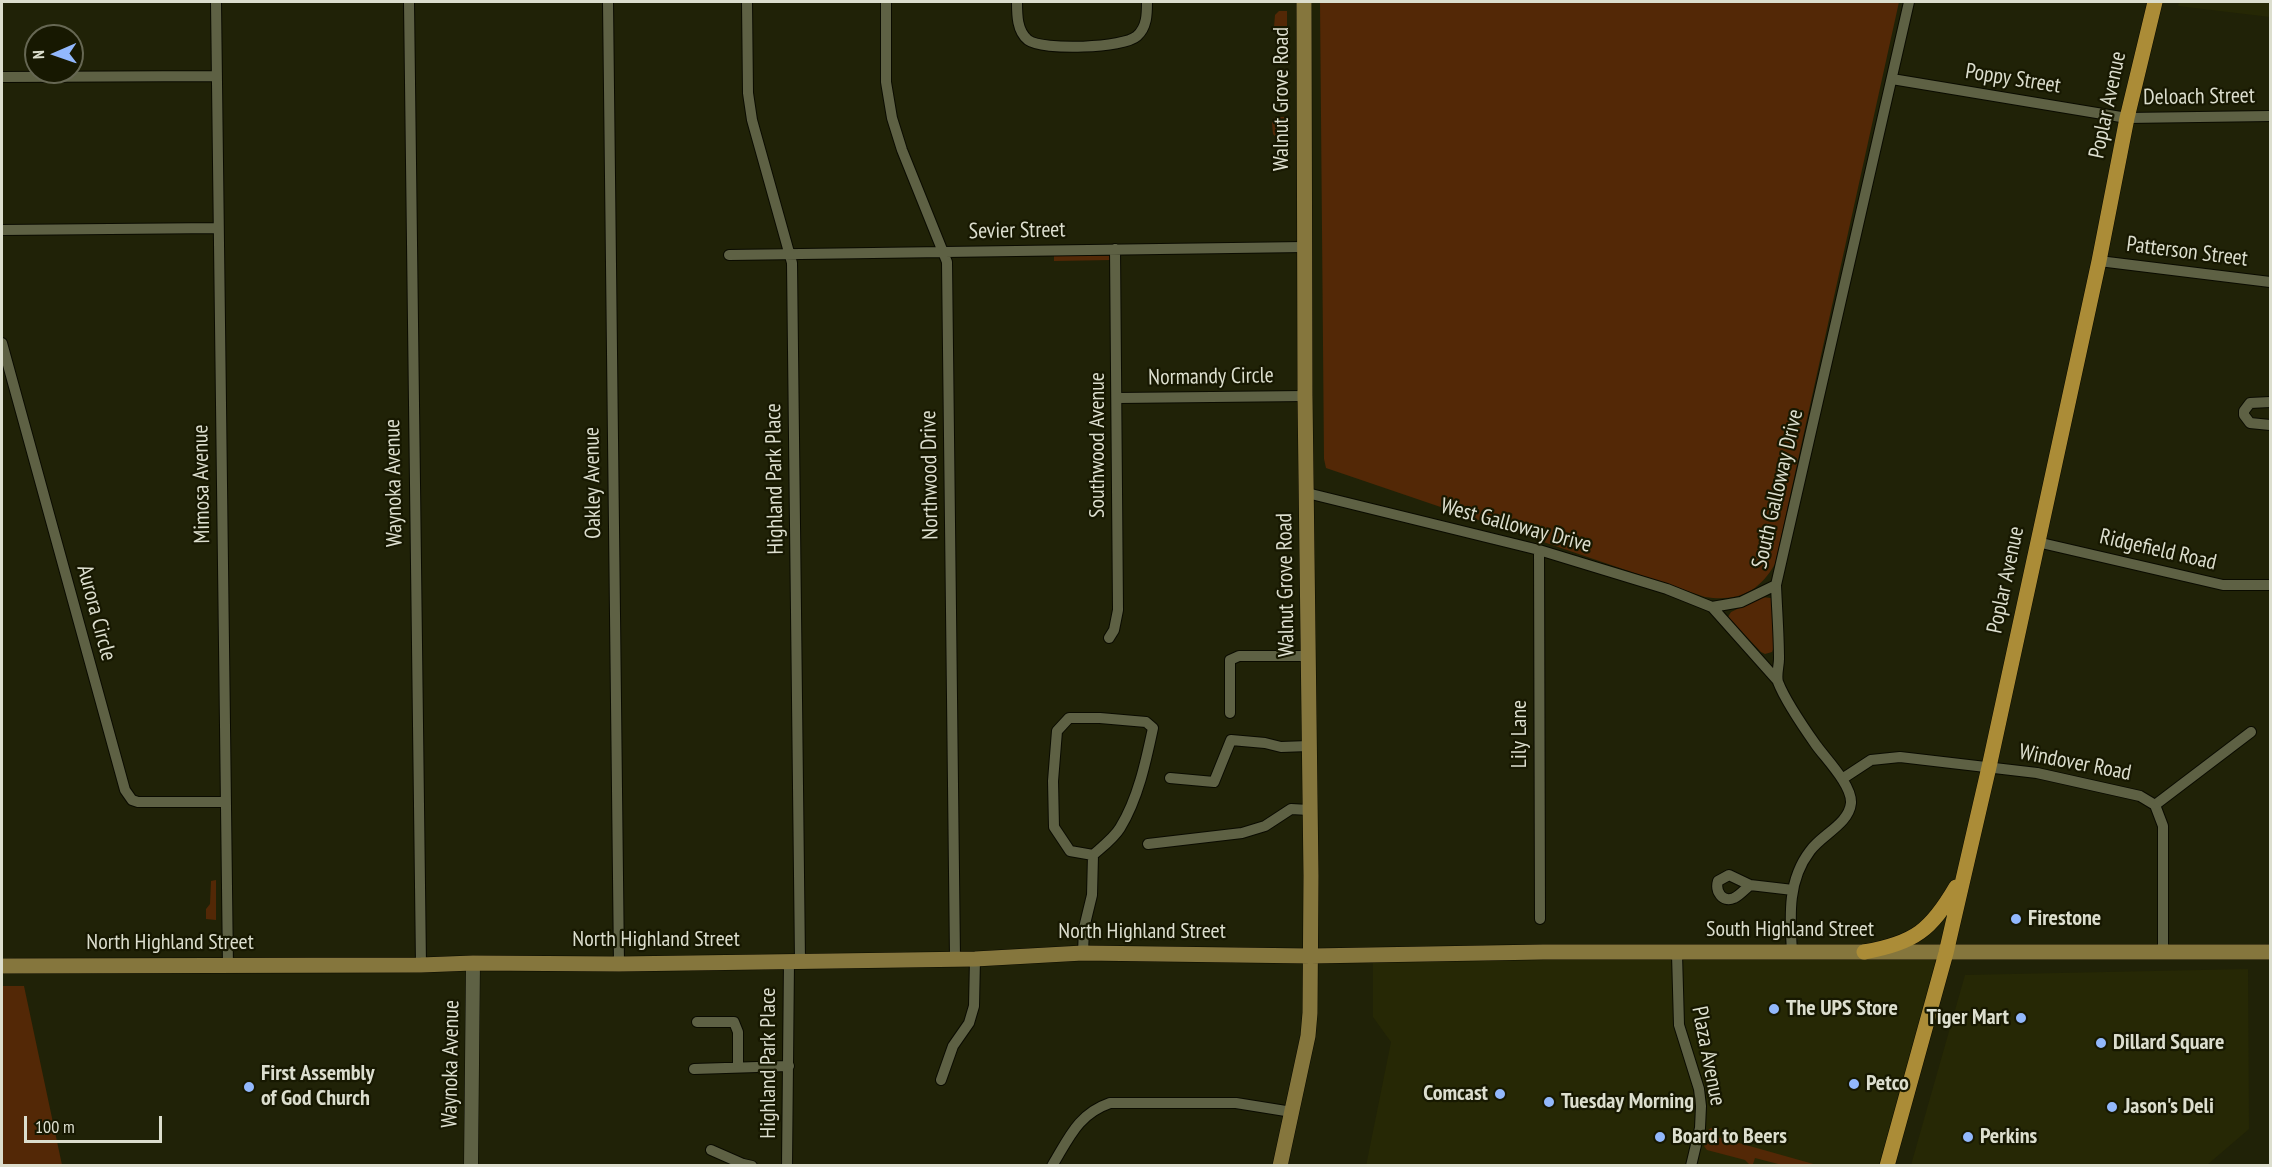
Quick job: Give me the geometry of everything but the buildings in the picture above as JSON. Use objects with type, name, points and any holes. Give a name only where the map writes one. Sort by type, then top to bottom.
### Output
[{"type":"main road","name":"Walnut Grove Road","points":[[1280,1166],[1310,1022],[1304,2]]},
{"type":"main road","name":"Poplar Avenue","points":[[1887,1166],[1946,953],[1989,767],[2127,118],[2155,2]]},
{"type":"main road","points":[[1864,952],[1903,942],[1930,926],[1945,906],[1965,871]]},
{"type":"main road","name":"North Highland Street","points":[[2,966],[619,964],[975,959],[1083,952],[1311,956]]},
{"type":"main road","name":"South Highland Street","points":[[1311,956],[1544,952],[2163,954],[2271,952]]},
{"type":"street","name":"Mimosa Avenue","points":[[216,2],[228,966]]},
{"type":"street","name":"Waynoka Avenue","points":[[409,2],[421,965]]},
{"type":"street","name":"Oakley Avenue","points":[[608,2],[619,964]]},
{"type":"street","name":"Highland Park Place","points":[[747,2],[748,93],[752,120],[792,263],[794,961],[787,1166]]},
{"type":"street","name":"Northwood Drive","points":[[886,2],[886,82],[892,118],[902,150],[947,262],[955,959]]},
{"type":"street","points":[[1017,2],[1017,13],[1023,35],[1035,44],[1047,46],[1122,43],[1136,38],[1147,16],[1147,2]]},
{"type":"street","name":"South Galloway Drive","points":[[1777,680],[1779,659],[1776,585],[1909,2]]},
{"type":"street","points":[[2,77],[217,76]]},
{"type":"street","name":"Poppy Street","points":[[1892,79],[2127,118]]},
{"type":"street","name":"Deloach Street","points":[[2127,118],[2271,116]]},
{"type":"street","points":[[2,230],[218,228]]},
{"type":"street","name":"Sevier Street","points":[[729,255],[1304,247]]},
{"type":"street","name":"Southwood Avenue","points":[[1109,638],[1114,630],[1118,610],[1115,249]]},
{"type":"street","name":"Patterson Street","points":[[2098,261],[2271,282]]},
{"type":"street","name":"Aurora Circle","points":[[2,343],[124,790],[132,800],[138,802],[226,802]]},
{"type":"street","name":"Normandy Circle","points":[[1118,398],[1305,396]]},
{"type":"street","points":[[2271,402],[2250,403],[2244,411],[2244,416],[2250,423],[2271,424]]},
{"type":"street","name":"West Galloway Drive","points":[[1307,493],[1539,550],[1667,589],[1712,608],[1777,680]]},
{"type":"street","name":"Ridgefield Road","points":[[2037,542],[2223,585],[2271,585]]},
{"type":"street","name":"Lily Lane","points":[[1539,550],[1540,919]]},
{"type":"street","points":[[1712,608],[1742,602],[1776,585]]},
{"type":"street","points":[[1230,713],[1230,660],[1239,656],[1309,656]]},
{"type":"street","points":[[1777,680],[1815,743],[1842,779],[1850,795],[1849,812],[1809,851],[1797,874],[1791,908],[1792,952]]},
{"type":"street","points":[[1083,952],[1084,928],[1092,895],[1094,855],[1119,830],[1129,811],[1140,782],[1153,728],[1146,722],[1069,718],[1057,731],[1053,781],[1054,827],[1070,851],[1094,855]]},
{"type":"street","points":[[2155,805],[2251,732]]},
{"type":"street","points":[[1170,778],[1214,782],[1231,740],[1281,747],[1309,746]]},
{"type":"street","name":"Windover Road","points":[[1842,779],[1863,764],[1876,758],[1891,756],[2037,773],[2140,796],[2155,805],[2163,826],[2163,954]]},
{"type":"street","points":[[1148,844],[1242,834],[1265,826],[1291,809],[1309,810]]},
{"type":"street","points":[[1750,885],[1793,890]]},
{"type":"street","name":"Plaza Avenue","points":[[1677,954],[1679,1025],[1699,1089],[1701,1106],[1700,1128],[1691,1166]]},
{"type":"street","points":[[941,1080],[953,1046],[969,1023],[974,1006],[975,959]]},
{"type":"street","name":"Waynoka Avenue","points":[[471,1166],[473,963]]},
{"type":"street","points":[[697,1022],[734,1022],[738,1032],[738,1066]]},
{"type":"street","points":[[694,1069],[789,1066]]},
{"type":"street","points":[[1052,1166],[1078,1123],[1094,1108],[1110,1103],[1236,1103],[1292,1112]]},
{"type":"street","points":[[711,1150],[752,1166]]},
{"type":"shaded area","points":[[1320,2],[1899,2],[1775,564],[1755,588],[1728,598],[1705,597],[1326,468],[1324,459]]},
{"type":"shaded area","points":[[2179,2],[2270,2],[2270,17],[2178,6]]},
{"type":"shaded area","points":[[1279,11],[1287,11],[1287,32],[1277,31],[1274,27],[1275,15]]},
{"type":"shaded area","points":[[1275,117],[1288,117],[1288,141],[1280,141],[1273,134],[1272,123]]},
{"type":"shaded area","points":[[1054,256],[1110,256],[1111,260],[1054,261]]},
{"type":"shaded area","points":[[1762,597],[1771,598],[1772,601],[1774,647],[1772,652],[1765,654],[1728,617],[1731,612]]},
{"type":"shaded area","points":[[216,880],[216,920],[206,919],[206,909],[210,904],[211,881]]},
{"type":"shaded area","points":[[1946,953],[1887,1165],[1366,1166],[1391,1042],[1373,1017],[1373,955]]},
{"type":"shaded area","points":[[2248,969],[2249,1129],[2207,1165],[1911,1165],[1965,975]]},
{"type":"shaded area","points":[[2,986],[24,986],[62,1165],[2,1165]]},
{"type":"shaded area","points":[[1715,1129],[1714,1136],[1817,1165],[1782,1165],[1755,1158],[1753,1164],[1750,1165],[1745,1160],[1707,1150],[1704,1146],[1708,1130]]},
{"type":"place","name":"Firestone","points":[[2016,919]]},
{"type":"place","name":"The UPS Store","points":[[1774,1009]]},
{"type":"place","name":"Tiger Mart","points":[[2021,1018]]},
{"type":"place","name":"Dillard Square","points":[[2101,1043]]},
{"type":"place","name":"Petco","points":[[1854,1084]]},
{"type":"place","name":"First Assembly of God Church","points":[[249,1087]]},
{"type":"place","name":"Comcast","points":[[1500,1094]]},
{"type":"place","name":"Tuesday Morning","points":[[1549,1102]]},
{"type":"place","name":"Jason's Deli","points":[[2112,1107]]},
{"type":"place","name":"Board to Beers","points":[[1660,1137]]},
{"type":"place","name":"Perkins","points":[[1968,1137]]}]
